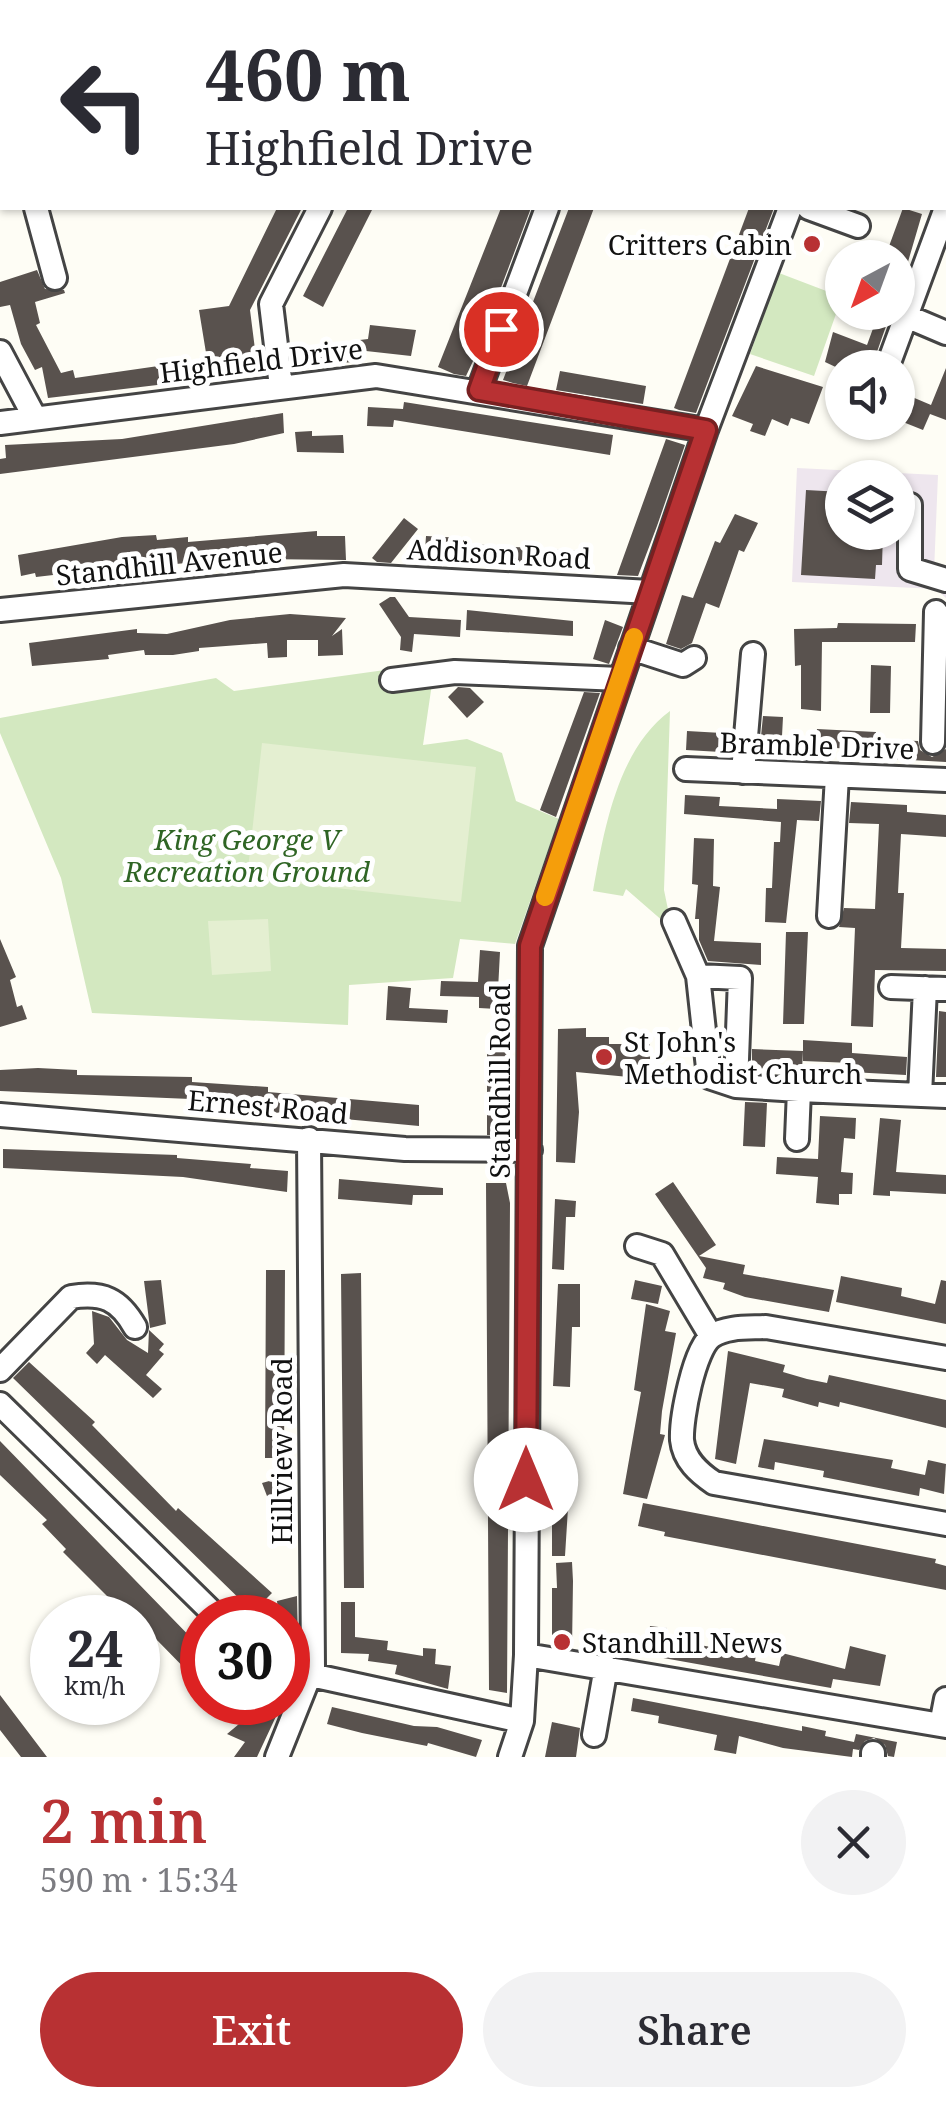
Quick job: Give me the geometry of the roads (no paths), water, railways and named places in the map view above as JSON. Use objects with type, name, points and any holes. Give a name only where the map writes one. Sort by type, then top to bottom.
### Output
[{"type":"street","points":[[37,210],[58,242],[55,278]]},
{"type":"street","points":[[281,387],[270,304],[319,210]]},
{"type":"street","points":[[479,390],[545,210]]},
{"type":"street","name":"Standhill Road","points":[[510,1757],[522,1721],[526,1655],[530,946],[706,430],[789,210]]},
{"type":"street","points":[[815,210],[858,226]]},
{"type":"street","points":[[915,292],[945,210]]},
{"type":"street","points":[[915,320],[946,333]]},
{"type":"street","points":[[0,352],[35,418]]},
{"type":"street","name":"Highfield Drive","points":[[0,423],[376,376],[706,430]]},
{"type":"street","points":[[910,550],[910,570],[946,580]]},
{"type":"street","name":"Addison Road","points":[[344,574],[650,592]]},
{"type":"street","name":"Standhill Avenue","points":[[0,610],[344,574]]},
{"type":"street","points":[[936,612],[936,766]]},
{"type":"street","points":[[631,648],[683,666],[694,658]]},
{"type":"street","points":[[743,772],[753,654]]},
{"type":"street","points":[[392,680],[455,672],[620,679]]},
{"type":"street","name":"Bramble Drive","points":[[686,769],[837,776],[936,766]]},
{"type":"street","points":[[829,916],[837,776]]},
{"type":"street","points":[[674,922],[698,976],[705,1071],[717,1081],[736,1086],[946,1096]]},
{"type":"street","points":[[698,976],[740,978],[736,1086]]},
{"type":"street","points":[[891,987],[936,989],[920,1095]]},
{"type":"street","points":[[797,1139],[799,1090]]},
{"type":"street","name":"Ernest Road","points":[[0,1115],[309,1138],[406,1150],[530,1150]]},
{"type":"street","name":"Hillview Road","points":[[277,1757],[311,1677],[309,1138]]},
{"type":"street","points":[[637,1246],[662,1254],[710,1336]]},
{"type":"street","points":[[0,1370],[71,1297],[102,1296],[116,1301],[135,1327]]},
{"type":"street","points":[[946,1358],[766,1327],[736,1328],[710,1336],[695,1360],[682,1440],[699,1473],[714,1482],[946,1524]]},
{"type":"street","points":[[0,1404],[195,1595]]},
{"type":"street","points":[[526,1655],[606,1667],[875,1741],[943,1725],[946,1699]]},
{"type":"street","points":[[594,1735],[606,1667]]},
{"type":"street","points":[[311,1677],[522,1721]]},
{"type":"place","name":"Critters Cabin","points":[[812,244]]},
{"type":"place","name":"St John's Methodist Church","points":[[604,1057]]},
{"type":"place","name":"Standhill News","points":[[562,1642]]},
{"type":"park label","name":"King George V Recreation Ground","points":[[247,855]]}]
